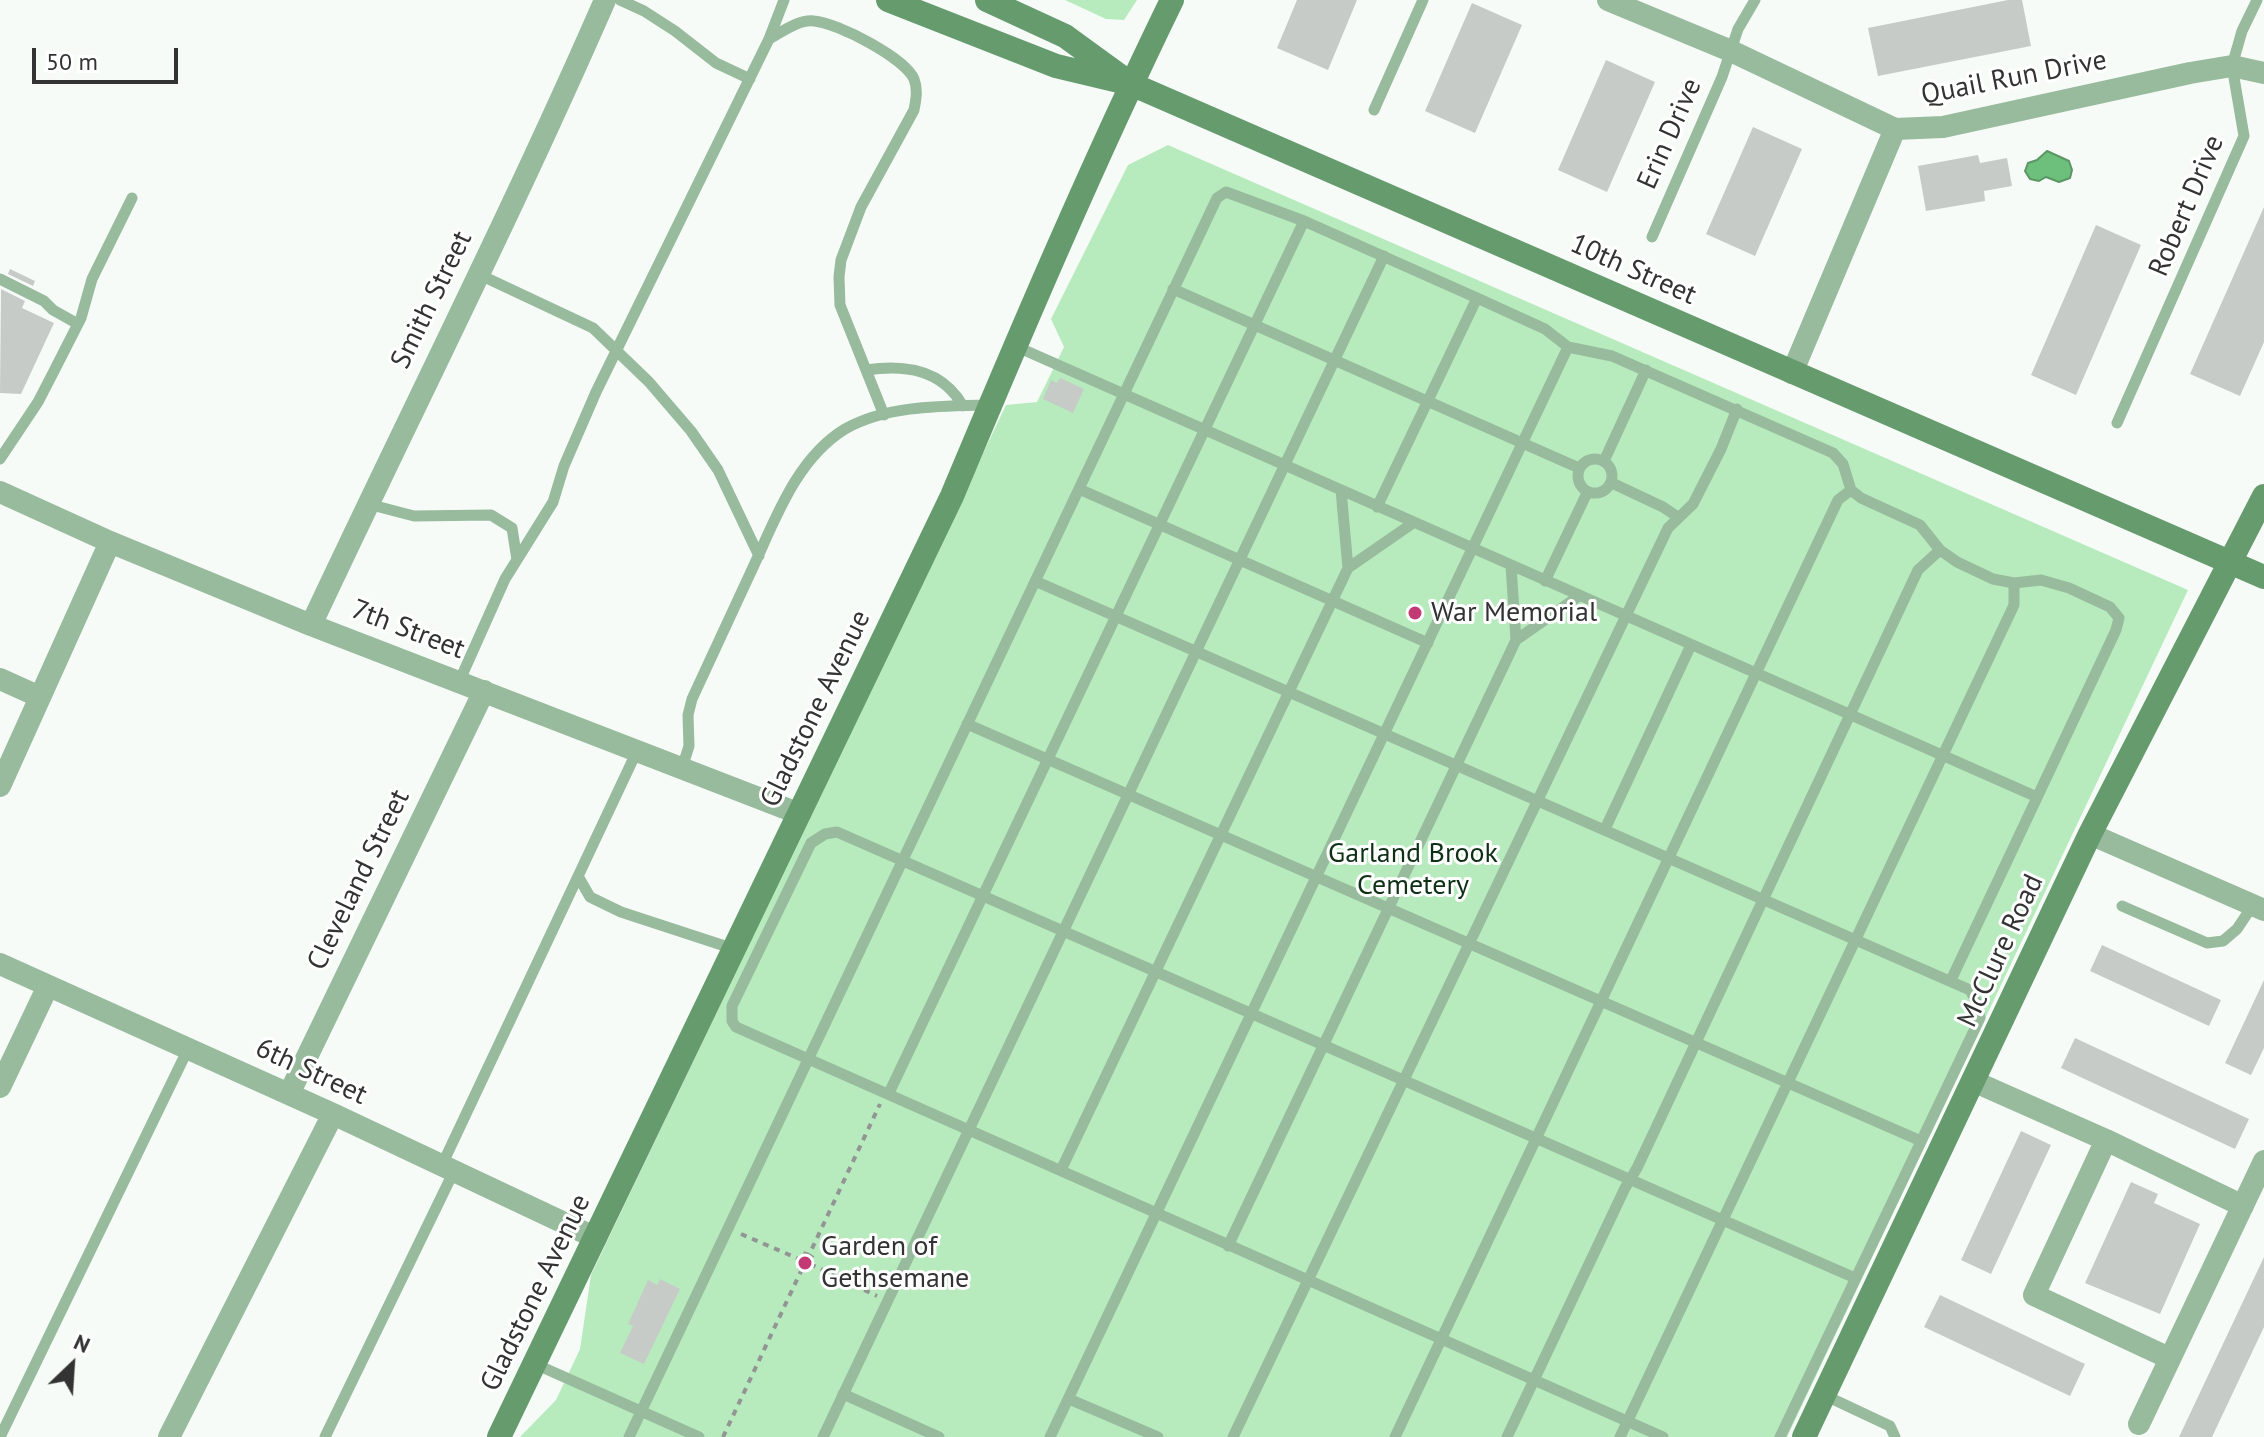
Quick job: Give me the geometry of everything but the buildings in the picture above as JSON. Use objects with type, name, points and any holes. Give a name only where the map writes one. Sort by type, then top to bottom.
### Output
[{"type":"street","name":"Smith Street","points":[[311,625],[547,132],[605,0]]},
{"type":"street","points":[[888,0],[1056,66],[1131,84]]},
{"type":"street","name":"10th Street","points":[[987,0],[1065,36],[1131,84],[2264,577]]},
{"type":"street","name":"Gladstone Avenue","points":[[499,1437],[952,496],[1131,84],[1172,0]]},
{"type":"street","name":"Quail Run Drive","points":[[1608,0],[1731,51],[1895,129],[1943,127],[2232,66],[2264,73]]},
{"type":"street","points":[[1792,373],[1895,129]]},
{"type":"street","name":"7th Street","points":[[0,492],[110,542],[311,625],[800,814]]},
{"type":"street","name":"McClure Road","points":[[1804,1437],[2090,834],[2264,496]]},
{"type":"street","points":[[0,786],[110,542]]},
{"type":"street","points":[[0,679],[40,697]]},
{"type":"street","name":"Cleveland Street","points":[[289,1094],[484,691]]},
{"type":"street","points":[[2090,834],[2258,907]]},
{"type":"street","name":"6th Street","points":[[0,964],[333,1114],[596,1238]]},
{"type":"street","points":[[0,1087],[48,986]]},
{"type":"street","points":[[1973,1081],[2243,1206]]},
{"type":"street","points":[[169,1437],[333,1114]]},
{"type":"street","points":[[2106,1140],[2034,1295],[2169,1358]]},
{"type":"street","points":[[2139,1424],[2264,1161]]},
{"type":"lane","points":[[620,0],[675,31],[716,63],[750,79]]},
{"type":"lane","points":[[459,682],[505,579],[553,502],[564,466],[769,39],[784,0]]},
{"type":"lane","points":[[1374,110],[1423,0]]},
{"type":"lane","name":"Erin Drive","points":[[1652,237],[1738,29],[1755,0]]},
{"type":"lane","name":"Robert Drive","points":[[2117,423],[2244,136],[2232,66],[2242,31],[2257,0]]},
{"type":"lane","points":[[769,39],[813,20],[881,49],[904,65],[915,80],[917,96],[914,110],[861,207],[841,260],[838,291],[840,305],[884,415]]},
{"type":"lane","points":[[629,1437],[1173,289],[1217,198],[1226,192],[1304,221],[1477,298],[1545,329],[1568,347],[1612,356],[1833,453],[1843,464],[1851,490],[1861,498],[1920,525],[1940,550],[1993,579],[2014,583],[2041,580],[2069,588],[2110,607],[2119,618],[2116,630],[1951,980]]},
{"type":"lane","points":[[0,459],[38,402],[78,324],[92,279],[132,198]]},
{"type":"lane","points":[[889,1093],[1304,221]]},
{"type":"lane","points":[[823,1437],[1384,256]]},
{"type":"lane","points":[[478,274],[593,328],[649,382],[691,431],[718,470],[759,556]]},
{"type":"lane","points":[[0,279],[44,301],[53,310],[78,324]]},
{"type":"lane","points":[[1173,289],[1579,468]]},
{"type":"lane","points":[[1377,507],[1477,298]]},
{"type":"lane","points":[[1015,346],[2037,797]]},
{"type":"lane","points":[[1050,1437],[1568,347]]},
{"type":"lane","points":[[866,370],[893,366],[925,373],[955,392],[963,406]]},
{"type":"lane","points":[[1604,461],[1646,370]]},
{"type":"lane","points":[[682,768],[689,746],[691,730],[688,715],[692,699],[796,480],[820,451],[844,430],[884,415],[942,406],[990,405]]},
{"type":"lane","points":[[1233,1437],[1668,528],[1693,504],[1737,409]]},
{"type":"lane","points":[[1590,459],[1604,461],[1612,470],[1612,483],[1602,493],[1587,493],[1578,482],[1579,468],[1590,459]]},
{"type":"lane","points":[[1612,483],[1678,517]]},
{"type":"lane","points":[[1079,489],[1428,643]]},
{"type":"lane","points":[[1341,490],[1348,568]]},
{"type":"lane","points":[[1395,1437],[1838,500],[1851,490]]},
{"type":"lane","points":[[1545,581],[1587,493]]},
{"type":"lane","points":[[368,504],[414,516],[491,515],[512,528],[517,561]]},
{"type":"lane","points":[[1061,1170],[1348,568],[1413,523]]},
{"type":"lane","points":[[1507,1437],[1918,570],[1940,550]]},
{"type":"lane","points":[[1228,1246],[1516,640],[1511,566]]},
{"type":"lane","points":[[1035,581],[1970,990],[1980,1018],[1780,1437]]},
{"type":"lane","points":[[1620,1437],[2014,605],[2014,583]]},
{"type":"lane","points":[[1516,640],[1579,596]]},
{"type":"lane","points":[[1605,829],[1691,645]]},
{"type":"lane","points":[[967,724],[1921,1141]]},
{"type":"lane","points":[[325,1437],[637,751]]},
{"type":"lane","points":[[1663,1437],[736,1027],[732,1021],[732,1006],[811,843],[825,834],[837,832],[1855,1278]]},
{"type":"lane","points":[[578,876],[590,897],[611,907],[735,949]]},
{"type":"lane","points":[[2122,906],[2207,943],[2223,941],[2258,907]]},
{"type":"lane","points":[[0,1437],[188,1049]]},
{"type":"lane","points":[[535,1364],[699,1437]]},
{"type":"lane","points":[[843,1394],[939,1437]]},
{"type":"lane","points":[[1824,1395],[1890,1426],[1895,1437]]},
{"type":"lane","points":[[1069,1399],[1158,1437]]},
{"type":"path","points":[[809,1255],[880,1105],[889,1093]]},
{"type":"path","points":[[728,1228],[800,1259]]},
{"type":"path","points":[[803,1253],[809,1255],[813,1258],[807,1271],[796,1267],[803,1253]]},
{"type":"path","points":[[810,1264],[887,1300]]},
{"type":"path","points":[[723,1437],[802,1269]]},
{"type":"green space","points":[[1065,0],[1137,0],[1124,20],[1106,19]]},
{"type":"green space","name":"Garland Brook Cemetery","points":[[1168,145],[2188,590],[1787,1437],[520,1437],[556,1400],[580,1349],[591,1275],[1006,405],[1037,402],[1064,347],[1051,319],[1128,165]]},
{"type":"shaded area","points":[[2047,151],[2069,161],[2072,170],[2070,178],[2059,182],[2046,177],[2039,181],[2030,179],[2025,171],[2028,163]]},
{"type":"place","name":"War Memorial","points":[[1415,613]]},
{"type":"place","name":"Garden of Gethsemane","points":[[805,1263]]}]
